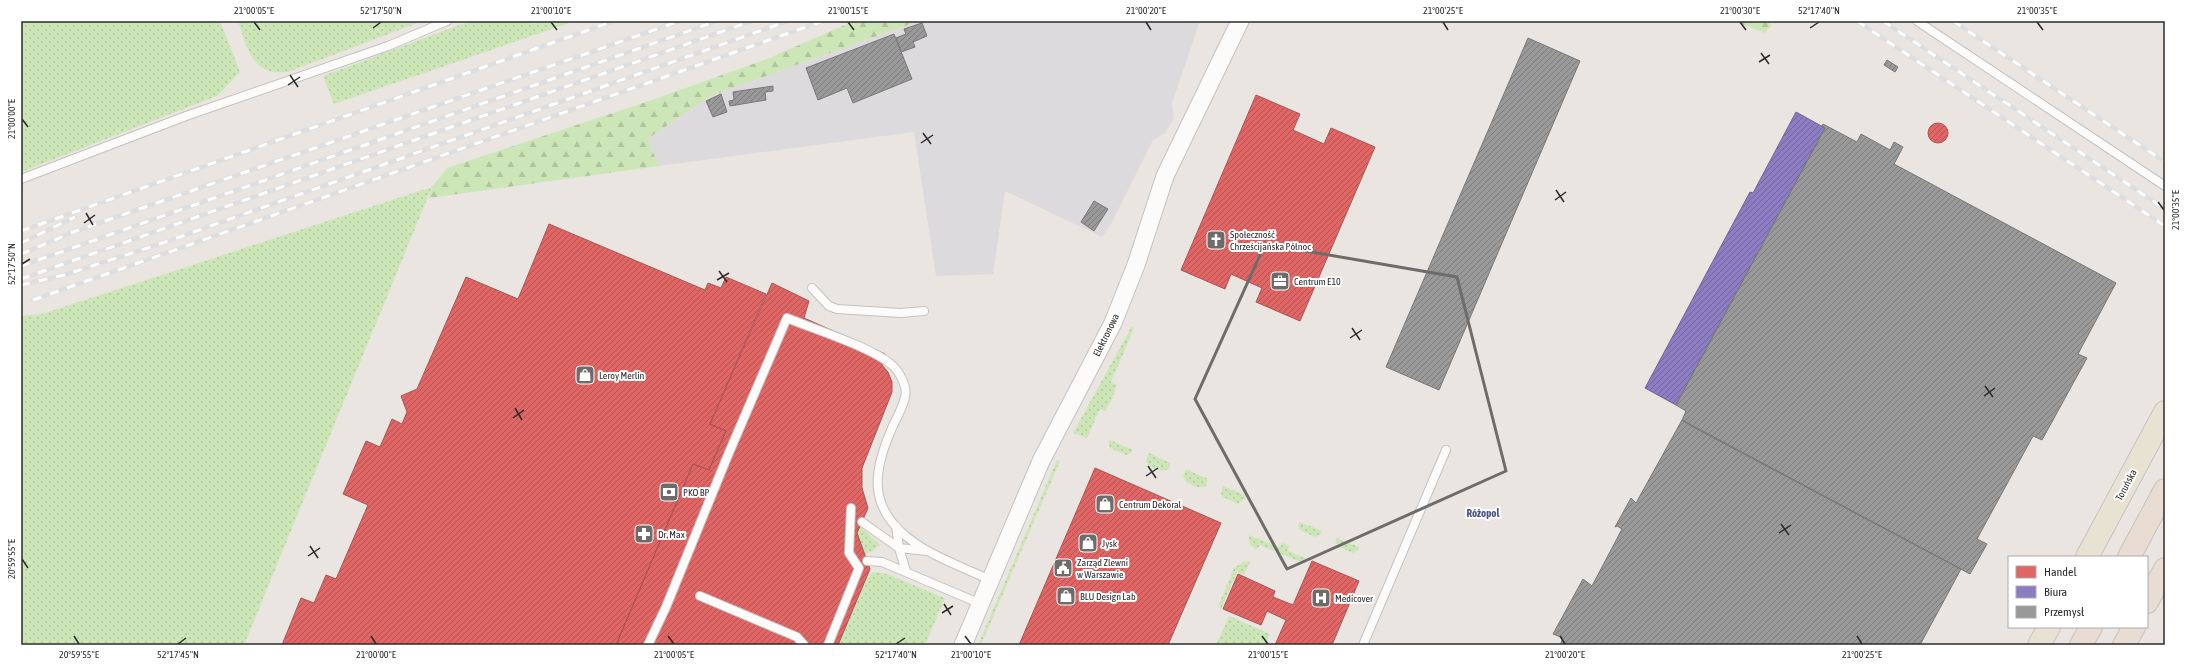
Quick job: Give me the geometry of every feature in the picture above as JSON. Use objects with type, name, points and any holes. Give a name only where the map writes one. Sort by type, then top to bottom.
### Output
[{"type":"highway","points":[[2130,556],[2165,490]]},
{"type":"highway","points":[[2148,600],[2165,569]]},
{"type":"highway","points":[[2081,645],[2090,628]]},
{"type":"highway","points":[[2124,645],[2133,628]]},
{"type":"main road","name":"Toruńska","points":[[2088,556],[2165,412]]},
{"type":"main road","points":[[2039,645],[2048,628]]},
{"type":"street","name":"Elektronowa","points":[[963,645],[1041,461],[1113,323],[1136,265],[1165,176],[1240,21]]},
{"type":"lane","points":[[21,179],[186,116],[388,46],[447,21]]},
{"type":"lane","points":[[1918,21],[2165,186]]},
{"type":"lane","points":[[812,288],[829,306],[837,309],[901,313],[924,311]]},
{"type":"lane","points":[[648,645],[666,607],[728,455],[787,318],[863,349],[892,365],[903,382],[906,396],[883,447],[877,468],[877,484],[880,498],[896,526],[907,537],[932,552],[990,580]]},
{"type":"lane","points":[[1363,645],[1446,450]]},
{"type":"lane","points":[[828,645],[859,568],[849,553],[852,508]]},
{"type":"lane","points":[[862,522],[899,548],[932,552]]},
{"type":"lane","points":[[896,526],[899,548],[906,571]]},
{"type":"lane","points":[[867,561],[882,562],[906,571],[980,604]]},
{"type":"lane","points":[[700,596],[797,637],[804,645]]},
{"type":"highlighted area","points":[[1265,244],[1457,277],[1506,471],[1287,569],[1195,399]]},
{"type":"shaded area","points":[[919,21],[1200,21],[1172,103],[1174,118],[1165,133],[1153,140],[1111,224],[1102,237],[1005,191],[993,274],[936,276],[914,132],[659,166],[647,139],[711,96]]},
{"type":"green space","points":[[21,21],[220,21],[240,72],[217,96],[21,172]]},
{"type":"green space","points":[[238,21],[423,21],[288,72],[274,72],[262,68],[252,57],[245,43]]},
{"type":"green space","points":[[470,21],[531,21],[533,24],[542,21],[575,21],[334,104],[323,76]]},
{"type":"green space","points":[[854,21],[919,21],[711,96],[647,139],[659,166],[429,198],[432,187],[447,168],[652,100],[767,59]]},
{"type":"green space","points":[[1734,21],[1767,21],[1772,25],[1765,33]]},
{"type":"green space","points":[[432,187],[244,645],[21,645],[21,316],[42,314]]},
{"type":"green space","points":[[1132,326],[1134,328],[1111,382],[1117,385],[1112,399],[1105,411],[1100,409],[1087,438],[1073,433]]},
{"type":"green space","points":[[1110,440],[1133,450],[1131,453],[1126,455],[1110,448],[1108,441]]},
{"type":"green space","points":[[1149,453],[1170,463],[1169,469],[1159,470],[1150,466],[1146,461]]},
{"type":"green space","points":[[1057,460],[1060,461],[981,645],[978,645]]},
{"type":"green space","points":[[1186,469],[1208,479],[1206,486],[1196,487],[1186,482],[1183,476]]},
{"type":"green space","points":[[1223,486],[1245,495],[1246,497],[1238,504],[1223,497],[1221,493]]},
{"type":"green space","points":[[1300,522],[1322,531],[1321,534],[1315,537],[1300,530],[1298,526]]},
{"type":"green space","points":[[860,526],[880,545],[873,551],[865,554],[857,533]]},
{"type":"green space","points":[[1249,535],[1279,547],[1282,543],[1289,545],[1288,551],[1305,558],[1303,563],[1260,545],[1256,550],[1249,543]]},
{"type":"green space","points":[[1337,538],[1359,547],[1359,549],[1353,553],[1339,547],[1335,542]]},
{"type":"green space","points":[[1245,561],[1250,562],[1244,575],[1237,572],[1221,609],[1218,607],[1234,568]]},
{"type":"green space","points":[[873,572],[884,573],[945,598],[925,645],[838,645],[868,577]]},
{"type":"green space","points":[[1229,616],[1270,634],[1265,645],[1216,645]]},
{"type":"building: Handel","points":[[1256,95],[1300,114],[1293,130],[1324,144],[1331,128],[1375,147],[1300,321],[1256,302],[1262,288],[1231,274],[1225,289],[1181,270]]},
{"type":"building: Handel","points":[[1938,123],[1945,126],[1948,133],[1945,140],[1938,143],[1931,140],[1928,133],[1931,126]]},
{"type":"building: Handel","points":[[549,224],[705,290],[708,283],[721,288],[726,277],[766,294],[710,424],[726,431],[709,470],[693,464],[616,645],[282,645],[301,598],[314,603],[326,575],[336,579],[368,505],[343,494],[366,441],[380,447],[392,419],[402,424],[407,412],[401,396],[417,389],[466,277],[518,299]]},
{"type":"building: Handel","points":[[772,283],[809,301],[804,318],[885,354],[882,365],[888,372],[892,382],[892,392],[862,468],[862,488],[868,508],[857,533],[870,569],[838,645],[616,645],[693,464],[709,470],[726,431],[710,424]]},
{"type":"building: Handel","points":[[1095,468],[1221,523],[1168,645],[1019,645]]},
{"type":"building: Handel","points":[[1312,561],[1359,581],[1332,645],[1275,645],[1286,620],[1267,611],[1261,625],[1223,609],[1238,574],[1275,591],[1273,597],[1293,605]]},
{"type":"building: Biura","points":[[1796,112],[1825,128],[1676,405],[1645,388],[1750,192],[1753,193]]},
{"type":"building: Przemysł","points":[[922,23],[927,36],[913,42],[915,47],[901,52],[896,38],[906,34],[904,29]]},
{"type":"building: Przemysł","points":[[894,34],[912,79],[853,103],[847,88],[818,100],[806,68]]},
{"type":"building: Przemysł","points":[[1528,38],[1580,61],[1439,390],[1386,367]]},
{"type":"building: Przemysł","points":[[1887,60],[1898,67],[1895,72],[1884,65]]},
{"type":"building: Przemysł","points":[[773,86],[773,91],[765,92],[766,100],[730,106],[729,101],[734,100],[733,92]]},
{"type":"building: Przemysł","points":[[721,94],[727,112],[713,117],[706,101]]},
{"type":"building: Przemysł","points":[[1823,124],[1857,142],[1861,134],[1890,150],[1894,142],[1903,147],[1894,164],[2116,283],[2078,354],[2087,358],[2042,440],[2033,436],[1977,539],[1987,544],[1970,574],[1693,427],[1682,420],[1686,411],[1676,405],[1825,128],[1822,126]]},
{"type":"building: Przemysł","points":[[1094,201],[1108,209],[1094,231],[1081,222]]},
{"type":"building: Przemysł","points":[[1682,420],[1961,569],[1920,645],[1560,645],[1563,638],[1553,634],[1583,579],[1592,586],[1622,529],[1617,526],[1615,527],[1631,498],[1636,503]]},
{"type":"railway","points":[[21,231],[614,21]]},
{"type":"railway","points":[[21,254],[76,231],[680,21]]},
{"type":"railway","points":[[21,266],[717,21]]},
{"type":"railway","points":[[21,279],[752,21]]},
{"type":"railway","points":[[21,285],[64,275],[157,245],[788,21]]},
{"type":"railway","points":[[33,300],[823,21]]},
{"type":"railway","points":[[1857,21],[2165,226]]},
{"type":"railway","points":[[1883,21],[2165,209]]},
{"type":"railway","points":[[1953,21],[2165,162]]},
{"type":"railway","points":[[21,243],[75,217]]},
{"type":"place","name":"Społeczność Chrześcijańska Północ","points":[[1216,240]]},
{"type":"place","name":"Centrum E10","points":[[1280,281]]},
{"type":"place","name":"Leroy Merlin","points":[[585,375]]},
{"type":"place","name":"PKO BP","points":[[669,492]]},
{"type":"place","name":"Centrum Dekoral","points":[[1105,504]]},
{"type":"place","name":"Dr. Max","points":[[644,534]]},
{"type":"place","name":"Jysk","points":[[1088,543]]},
{"type":"place","name":"Zarząd Zlewni w Warszawie","points":[[1063,568]]},
{"type":"place","name":"BLU Design Lab","points":[[1066,596]]},
{"type":"place","name":"Medicover","points":[[1321,598]]},
{"type":"district","name":"Różopol","points":[[1483,513]]}]
